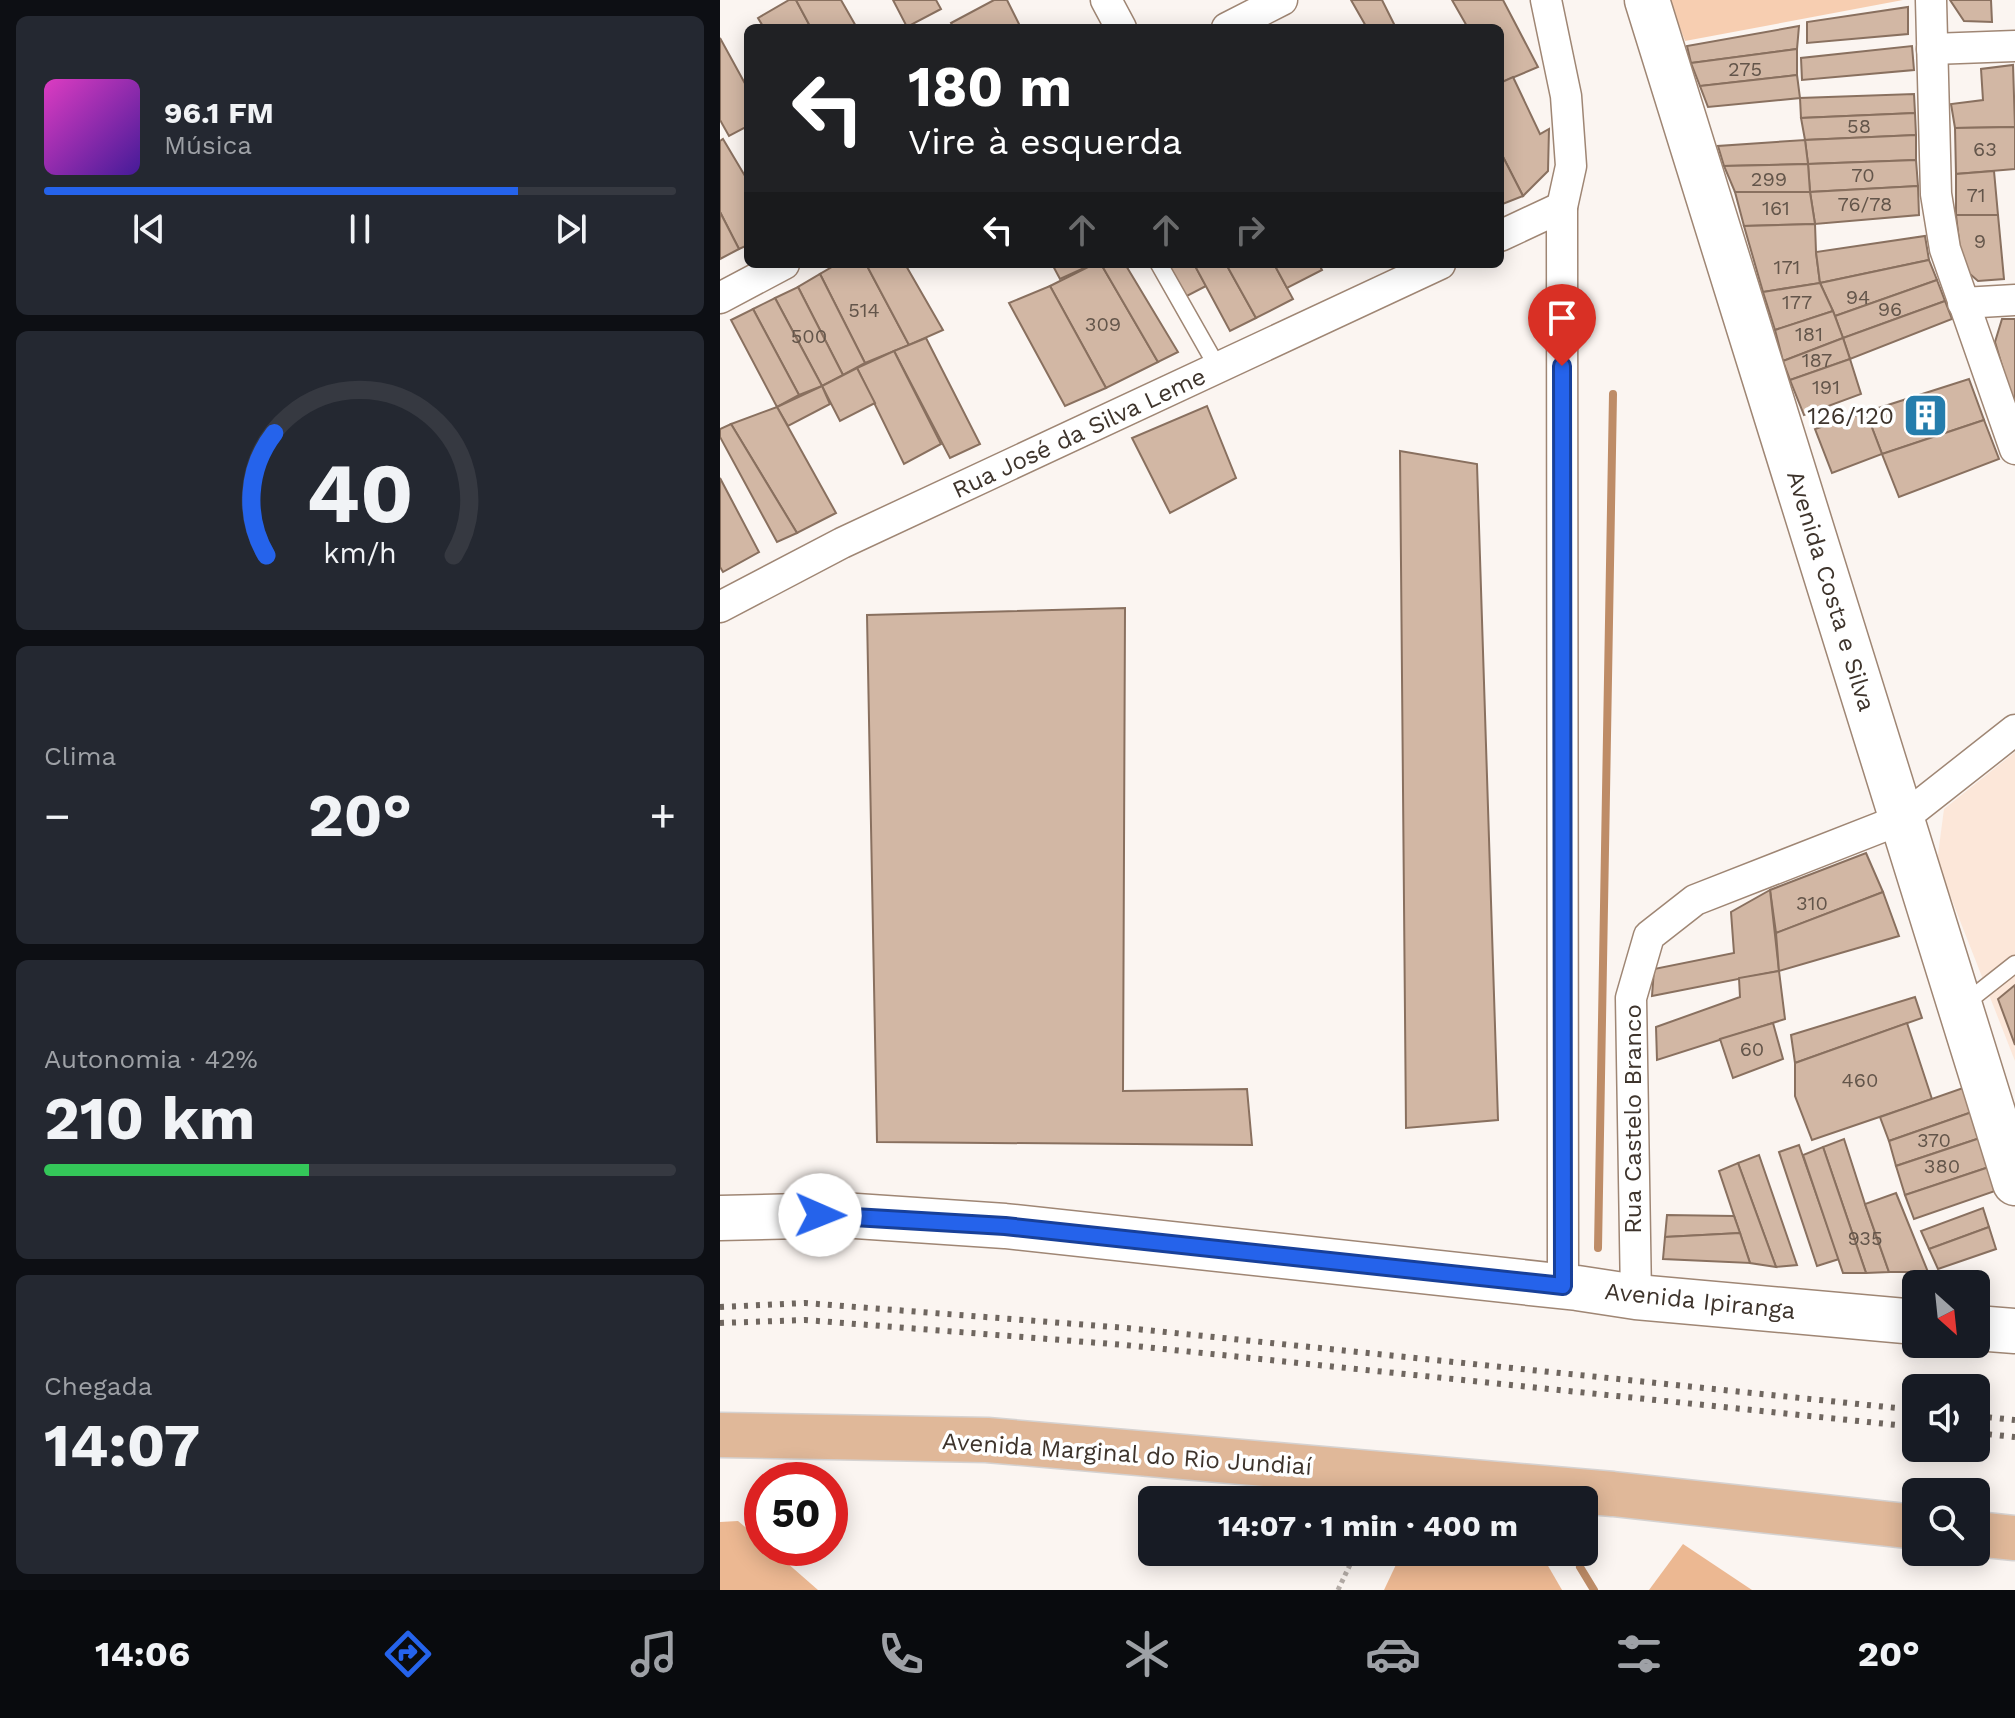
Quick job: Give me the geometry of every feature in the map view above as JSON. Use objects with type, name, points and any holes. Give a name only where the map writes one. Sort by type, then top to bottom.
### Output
[{"type":"main road","name":"Avenida Costa e Silva","points":[[1647,0],[2015,1183]]},
{"type":"main road","name":"Avenida Ipiranga","points":[[720,1218],[841,1215],[1005,1226],[1630,1296],[1902,1321]]},
{"type":"main road","points":[[1990,1329],[2015,1331]]},
{"type":"main road","name":"Avenida Marginal do Rio Jundiaí","points":[[720,1435],[987,1440],[1613,1494],[1902,1525]]},
{"type":"main road","points":[[1990,1535],[2015,1538]]},
{"type":"street","points":[[1106,0],[1119,24]]},
{"type":"street","points":[[1235,24],[1282,0]]},
{"type":"street","points":[[1546,0],[1566,96],[1571,166],[1562,207],[1570,1287]]},
{"type":"street","points":[[1931,0],[1936,194],[1945,249],[2015,449]]},
{"type":"street","points":[[1932,49],[2015,46]]},
{"type":"street","points":[[1504,234],[1562,207]]},
{"type":"street","points":[[720,298],[776,268]]},
{"type":"street","name":"Rua José da Silva Leme","points":[[720,607],[842,543],[1431,268]]},
{"type":"street","points":[[1963,303],[2015,300]]},
{"type":"street","name":"Rua Castelo Branco","points":[[1630,1296],[1631,998],[1649,936],[1695,900],[1902,819],[2015,730]]},
{"type":"lane","points":[[1161,268],[1218,368]]},
{"type":"lane","points":[[1961,1007],[2015,964]]},
{"type":"path","points":[[1338,1590],[1349,1566]]},
{"type":"shaded area","points":[[1669,0],[1903,0],[1685,41]]},
{"type":"shaded area","points":[[2015,752],[2015,1061],[1937,862],[1944,809]]},
{"type":"shaded area","points":[[738,1521],[744,1526],[744,1566],[791,1566],[818,1590],[720,1590],[720,1522]]},
{"type":"shaded area","points":[[1683,1544],[1752,1590],[1649,1590]]},
{"type":"shaded area","points":[[1395,1566],[1548,1566],[1562,1590],[1384,1590]]},
{"type":"building","points":[[789,0],[796,0],[809,24],[762,24],[758,18]]},
{"type":"building","points":[[796,0],[841,0],[855,24],[809,24]]},
{"type":"building","points":[[893,0],[936,0],[941,9],[913,24],[905,24]]},
{"type":"building","points":[[994,0],[1007,0],[1019,24],[952,24]]},
{"type":"building","points":[[1351,0],[1382,0],[1394,24],[1365,24]]},
{"type":"building","points":[[1452,0],[1503,0],[1538,67],[1504,81],[1504,24],[1466,24]]},
{"type":"building","points":[[1950,0],[1991,0],[1992,22],[1964,21]]},
{"type":"building","points":[[1908,7],[1908,34],[1807,43],[1807,22]]},
{"type":"building","points":[[1799,26],[1797,49],[1691,63],[1687,46]]},
{"type":"building","points":[[720,38],[744,82],[744,128],[729,136],[720,120]]},
{"type":"building","points":[[1912,46],[1914,70],[1802,80],[1801,58]]},
{"type":"building","points":[[1797,49],[1797,75],[1700,86],[1691,63]]},
{"type":"building","points":[[2013,65],[2015,127],[1955,128],[1951,104],[1983,100],[1981,69]]},
{"type":"building","points":[[1797,75],[1800,98],[1708,107],[1700,86]]},
{"type":"building","points":[[1513,77],[1540,134],[1549,129],[1548,171],[1523,196],[1504,159],[1504,81]]},
{"type":"building","points":[[1914,94],[1915,113],[1801,118],[1800,98]]},
{"type":"building","points":[[1915,113],[1916,135],[1805,140],[1801,118]]},
{"type":"building","points":[[2015,127],[2015,169],[1956,174],[1955,128]]},
{"type":"building","points":[[1916,135],[1916,160],[1808,164],[1805,140]]},
{"type":"building","points":[[723,139],[744,174],[744,247],[739,249],[720,212],[720,141]]},
{"type":"building","points":[[1805,140],[1808,164],[1724,166],[1718,146]]},
{"type":"building","points":[[1504,159],[1523,196],[1504,203]]},
{"type":"building","points":[[1916,160],[1918,186],[1810,192],[1808,164]]},
{"type":"building","points":[[1808,164],[1810,192],[1735,192],[1724,166]]},
{"type":"building","points":[[1994,171],[1998,215],[1956,215],[1956,174]]},
{"type":"building","points":[[1918,186],[1919,215],[1815,224],[1810,192]]},
{"type":"building","points":[[1735,192],[1810,192],[1815,224],[1744,226]]},
{"type":"building","points":[[720,212],[739,249],[720,259]]},
{"type":"building","points":[[1956,215],[1998,215],[2004,279],[1978,281],[1962,267]]},
{"type":"building","points":[[1815,224],[1820,283],[1763,292],[1744,226]]},
{"type":"building","points":[[1925,236],[1929,260],[1820,283],[1816,252]]},
{"type":"building","points":[[1929,260],[1937,280],[1835,316],[1820,283]]},
{"type":"building","points":[[830,268],[868,268],[909,345],[865,363],[820,274]]},
{"type":"building","points":[[868,268],[907,268],[943,330],[909,345]]},
{"type":"building","points":[[1054,268],[1084,268],[1060,279]]},
{"type":"building","points":[[1086,268],[1103,268],[1158,362],[1106,388],[1050,286]]},
{"type":"building","points":[[1103,268],[1127,268],[1178,352],[1158,362]]},
{"type":"building","points":[[1170,268],[1196,268],[1206,286],[1185,297]]},
{"type":"building","points":[[1196,268],[1228,268],[1256,318],[1230,331]]},
{"type":"building","points":[[1228,268],[1276,268],[1293,299],[1256,318]]},
{"type":"building","points":[[1276,268],[1321,268],[1322,270],[1287,288]]},
{"type":"building","points":[[820,274],[865,363],[843,375],[798,287]]},
{"type":"building","points":[[1937,280],[1945,301],[1843,338],[1835,316]]},
{"type":"building","points":[[1820,283],[1833,311],[1775,330],[1763,292]]},
{"type":"building","points":[[1050,286],[1106,388],[1065,406],[1009,303]]},
{"type":"building","points":[[798,287],[843,375],[822,386],[775,298]]},
{"type":"building","points":[[775,298],[822,386],[799,395],[753,309]]},
{"type":"building","points":[[1945,301],[1952,319],[1850,359],[1843,338]]},
{"type":"building","points":[[753,309],[799,395],[777,407],[731,320]]},
{"type":"building","points":[[1833,311],[1843,338],[1783,361],[1775,330]]},
{"type":"building","points":[[2002,319],[2015,319],[2015,410],[1995,342]]},
{"type":"building","points":[[926,338],[980,444],[950,458],[894,351]]},
{"type":"building","points":[[1843,338],[1850,359],[1790,380],[1783,361]]},
{"type":"building","points":[[894,351],[941,444],[904,464],[857,368]]},
{"type":"building","points":[[1850,359],[1861,394],[1804,415],[1790,380]]},
{"type":"building","points":[[857,368],[875,403],[840,421],[822,386]]},
{"type":"building","name":"126/120","points":[[1969,379],[1984,420],[1882,454],[1866,412]]},
{"type":"building","points":[[822,386],[830,404],[788,426],[777,407]]},
{"type":"building","points":[[1207,406],[1236,478],[1170,513],[1132,438]]},
{"type":"building","points":[[777,407],[836,513],[797,533],[731,424]]},
{"type":"building","points":[[1866,412],[1882,454],[1832,473],[1815,429]]},
{"type":"building","points":[[1984,420],[1999,459],[1899,497],[1882,454]]},
{"type":"building","points":[[731,424],[797,533],[777,542],[720,437],[720,429]]},
{"type":"building","points":[[1400,451],[1477,464],[1498,1120],[1406,1128]]},
{"type":"building","points":[[720,478],[759,552],[723,572],[720,567]]},
{"type":"building","points":[[1125,608],[1123,1091],[1247,1089],[1252,1145],[877,1142],[867,615]]},
{"type":"building","points":[[1866,853],[1883,892],[1776,933],[1770,890]]},
{"type":"building","points":[[1770,890],[1779,971],[1652,996],[1654,969],[1734,953],[1731,912]]},
{"type":"building","points":[[1883,892],[1899,936],[1779,971],[1776,933]]},
{"type":"building","points":[[1779,971],[1785,1019],[1657,1060],[1656,1027],[1740,997],[1739,978]]},
{"type":"building","points":[[2015,985],[2015,1045],[1998,999]]},
{"type":"building","points":[[1915,997],[1922,1018],[1795,1063],[1791,1035]]},
{"type":"building","points":[[1773,1023],[1783,1059],[1733,1078],[1720,1039]]},
{"type":"building","points":[[1907,1023],[1932,1099],[1812,1140],[1795,1096],[1795,1063]]},
{"type":"building","points":[[1963,1088],[1972,1112],[1889,1141],[1880,1117]]},
{"type":"building","points":[[1972,1112],[1980,1138],[1896,1166],[1889,1141]]},
{"type":"building","points":[[1980,1138],[1989,1167],[1905,1195],[1896,1166]]},
{"type":"building","points":[[1844,1139],[1889,1272],[1866,1273],[1823,1147]]},
{"type":"building","points":[[1799,1145],[1839,1259],[1817,1266],[1779,1152]]},
{"type":"building","points":[[1823,1147],[1866,1273],[1843,1273],[1803,1155]]},
{"type":"building","points":[[1759,1155],[1797,1265],[1776,1267],[1738,1163]]},
{"type":"building","points":[[1738,1163],[1776,1267],[1750,1263],[1719,1171]]},
{"type":"building","points":[[1989,1167],[1998,1190],[1914,1219],[1905,1195]]},
{"type":"building","points":[[1896,1193],[1927,1270],[1889,1272],[1865,1204]]},
{"type":"building","points":[[1983,1208],[1989,1227],[1929,1249],[1921,1231]]},
{"type":"building","points":[[1667,1215],[1734,1216],[1740,1233],[1665,1237]]},
{"type":"building","points":[[1989,1227],[1996,1249],[1938,1269],[1929,1249]]},
{"type":"building","points":[[1740,1233],[1750,1263],[1663,1259],[1665,1237]]},
{"type":"waterway","points":[[1598,1248],[1613,394]]},
{"type":"waterway","points":[[1580,1567],[1594,1590]]},
{"type":"railway","points":[[720,1307],[805,1303],[1127,1328],[1902,1409]]},
{"type":"railway","points":[[720,1323],[805,1320],[1125,1345],[1902,1426]]},
{"type":"railway","points":[[1990,1417],[2015,1420]]},
{"type":"railway","points":[[1990,1434],[2015,1437]]},
{"type":"place","name":"126/120","points":[[1925,416]]},
{"type":"route","points":[[820,1215],[1005,1226],[1563,1286],[1562,366]]}]
